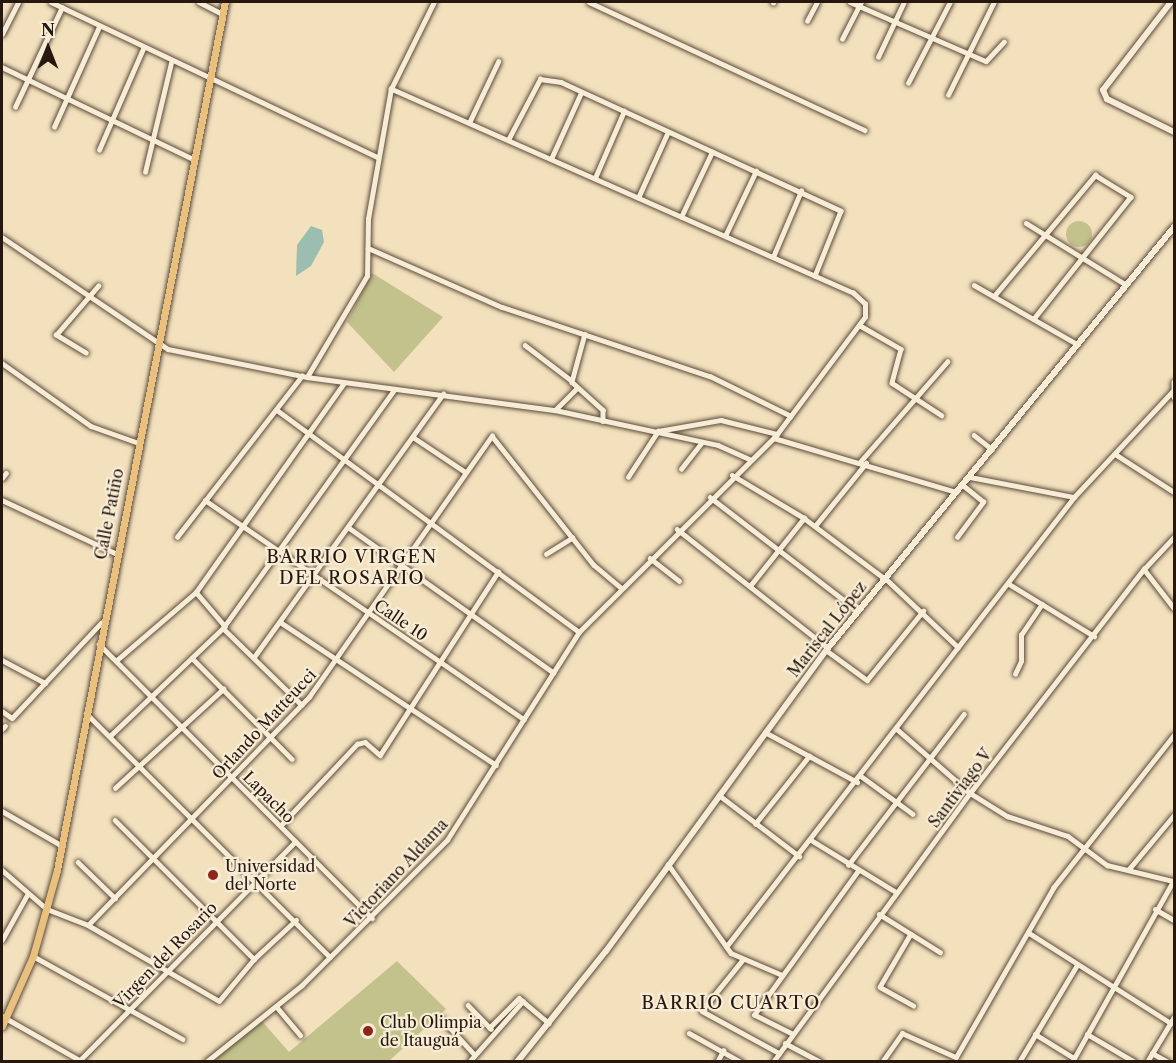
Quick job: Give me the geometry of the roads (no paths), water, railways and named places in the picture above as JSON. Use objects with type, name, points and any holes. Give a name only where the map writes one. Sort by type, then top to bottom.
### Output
[{"type":"main road","name":"Calle Patiño","points":[[2,1026],[4,1017],[33,956],[47,909],[61,845],[155,343],[195,160],[225,2]]},
{"type":"street","points":[[2,34],[18,2]]},
{"type":"street","points":[[51,2],[171,63],[209,78],[378,157]]},
{"type":"street","points":[[199,2],[223,14]]},
{"type":"street","points":[[177,537],[305,377],[364,283],[378,157],[392,89],[434,2]]},
{"type":"street","points":[[589,2],[865,130]]},
{"type":"street","points":[[807,21],[817,2]]},
{"type":"street","points":[[850,2],[860,4],[969,54],[990,60],[1004,42]]},
{"type":"street","points":[[878,57],[904,2]]},
{"type":"street","points":[[908,83],[950,2]]},
{"type":"street","points":[[948,95],[994,2]]},
{"type":"street","points":[[1171,2],[1103,90],[1107,99],[1174,132]]},
{"type":"street","points":[[842,39],[860,4]]},
{"type":"street","points":[[15,107],[62,7]]},
{"type":"street","points":[[54,127],[99,27]]},
{"type":"street","points":[[99,150],[143,49]]},
{"type":"street","points":[[470,123],[498,62]]},
{"type":"street","points":[[145,172],[171,63]]},
{"type":"street","points":[[2,67],[195,160]]},
{"type":"street","points":[[508,140],[543,76],[624,111],[801,191],[842,215],[815,276]]},
{"type":"street","points":[[392,89],[773,257],[860,298],[866,310],[861,327],[900,348],[892,383],[941,415]]},
{"type":"street","points":[[551,159],[581,93]]},
{"type":"street","points":[[595,178],[624,111]]},
{"type":"street","points":[[638,198],[668,132]]},
{"type":"street","points":[[681,217],[712,152]]},
{"type":"street","points":[[725,236],[756,171]]},
{"type":"street","points":[[994,296],[1095,175],[1131,197],[1034,318]]},
{"type":"street","points":[[773,257],[801,191]]},
{"type":"street","points":[[1026,223],[1125,284]]},
{"type":"street","name":"Mariscal López","points":[[517,1062],[549,1023],[827,649],[1174,227]]},
{"type":"street","points":[[2,237],[155,343],[182,353],[344,383],[443,393],[555,410],[702,442],[750,459]]},
{"type":"street","points":[[368,248],[502,307],[710,376],[791,416]]},
{"type":"street","points":[[974,285],[1077,344]]},
{"type":"street","points":[[86,353],[56,335],[98,286]]},
{"type":"street","name":"Victoriano Aldama","points":[[206,1062],[276,1006],[330,957],[372,918],[447,840],[579,632],[677,529],[775,436],[861,327]]},
{"type":"street","points":[[571,380],[585,334]]},
{"type":"street","points":[[525,345],[571,380],[603,410],[603,421]]},
{"type":"street","points":[[2,363],[91,426],[136,442]]},
{"type":"street","points":[[815,526],[914,396],[947,363]]},
{"type":"street","points":[[726,947],[898,730],[958,647],[1010,584],[1074,497],[1173,394],[1174,382]]},
{"type":"street","points":[[117,660],[196,592],[311,434],[344,383]]},
{"type":"street","points":[[555,410],[577,388]]},
{"type":"street","points":[[110,736],[224,627],[395,389]]},
{"type":"street","points":[[254,657],[443,393]]},
{"type":"street","points":[[277,410],[434,520],[498,572],[579,632]]},
{"type":"street","points":[[628,477],[657,434],[721,420],[956,492]]},
{"type":"street","points":[[974,435],[992,449]]},
{"type":"street","name":"Orlando Matteucci","points":[[88,925],[302,705],[338,661],[434,520],[464,471],[492,436],[572,538]]},
{"type":"street","points":[[413,437],[464,471]]},
{"type":"street","points":[[681,469],[702,442]]},
{"type":"street","points":[[1115,454],[1174,492]]},
{"type":"street","points":[[2,478],[6,473]]},
{"type":"street","points":[[732,475],[804,518],[884,578],[923,611],[958,647]]},
{"type":"street","points":[[969,477],[1074,497]]},
{"type":"street","points":[[957,537],[983,502],[963,485]]},
{"type":"street","points":[[710,497],[778,552],[858,611]]},
{"type":"street","points":[[2,500],[115,553]]},
{"type":"street","name":"Calle 10","points":[[205,500],[524,719]]},
{"type":"street","points":[[750,586],[804,518]]},
{"type":"street","points":[[348,527],[468,616],[554,673]]},
{"type":"street","points":[[677,529],[867,680],[923,611]]},
{"type":"street","name":"Santiviago V","points":[[773,1062],[879,914],[970,793],[1144,569],[1174,537]]},
{"type":"street","points":[[546,554],[572,538],[620,587]]},
{"type":"street","points":[[650,558],[679,581]]},
{"type":"street","points":[[1144,569],[1174,606]]},
{"type":"street","points":[[281,825],[357,744],[365,742],[380,755],[412,711],[440,661],[498,572]]},
{"type":"street","points":[[1010,584],[1094,636]]},
{"type":"street","points":[[196,592],[224,627],[302,705]]},
{"type":"street","points":[[1016,674],[1021,635],[1042,604]]},
{"type":"street","points":[[280,622],[496,765]]},
{"type":"street","points":[[2,711],[12,718],[101,623]]},
{"type":"street","name":"Lapacho","points":[[98,643],[372,918]]},
{"type":"street","points":[[192,658],[292,759]]},
{"type":"street","points":[[2,660],[45,683]]},
{"type":"street","points":[[115,788],[223,689]]},
{"type":"street","points":[[85,711],[296,920],[330,957]]},
{"type":"street","points":[[848,865],[964,714]]},
{"type":"street","points":[[898,730],[970,793],[1017,822],[1061,833],[1107,865],[1174,880],[1155,909],[1073,1060],[1035,1034]]},
{"type":"street","points":[[765,732],[857,782]]},
{"type":"street","points":[[882,1062],[902,1033],[956,1057],[1083,847],[1174,735]]},
{"type":"street","points":[[754,824],[809,756]]},
{"type":"street","points":[[861,776],[913,814]]},
{"type":"street","points":[[719,795],[754,824],[799,856]]},
{"type":"street","points":[[2,812],[61,845]]},
{"type":"street","points":[[1129,869],[1174,815]]},
{"type":"street","points":[[114,820],[254,958]]},
{"type":"street","points":[[811,840],[857,872],[896,892]]},
{"type":"street","name":"Virgen del Rosario","points":[[80,1061],[216,919],[296,842]]},
{"type":"street","points":[[78,862],[115,898]]},
{"type":"street","points":[[668,864],[726,947],[743,960],[782,975]]},
{"type":"street","points":[[2,870],[27,895],[47,909],[88,925],[219,1001],[254,958],[296,920]]},
{"type":"street","points":[[792,1034],[754,1015],[857,872]]},
{"type":"street","points":[[2,936],[27,895]]},
{"type":"street","points":[[1155,909],[1174,920]]},
{"type":"street","points":[[879,914],[940,952]]},
{"type":"street","points":[[1029,933],[1171,1023]]},
{"type":"street","points":[[911,934],[880,987],[913,1005]]},
{"type":"street","points":[[33,956],[183,1039]]},
{"type":"street","points":[[743,960],[702,1011],[779,1053]]},
{"type":"street","points":[[1019,1062],[1077,965]]},
{"type":"street","points":[[489,1028],[516,999],[523,1001],[549,1023]]},
{"type":"street","points":[[469,1062],[523,1001]]},
{"type":"street","points":[[468,1005],[495,1033]]},
{"type":"street","points":[[276,1006],[300,1035]]},
{"type":"street","points":[[4,1017],[80,1061]]},
{"type":"street","points":[[1147,1062],[1174,1017]]},
{"type":"street","points":[[441,1018],[475,1055]]},
{"type":"street","points":[[689,1033],[741,1062]]},
{"type":"street","points":[[1087,1034],[1135,1062]]},
{"type":"street","points":[[785,1043],[820,1062]]},
{"type":"street","points":[[717,1062],[723,1052]]},
{"type":"street","points":[[1152,1053],[1168,1062]]},
{"type":"place","name":"Universidad del Norte","points":[[213,875]]},
{"type":"place","name":"Club Olimpia de Itauguá","points":[[368,1031]]},
{"type":"district","name":"BARRIO VIRGEN DEL ROSARIO","points":[[352,568]]},
{"type":"district","name":"BARRIO CUARTO","points":[[731,1003]]}]
